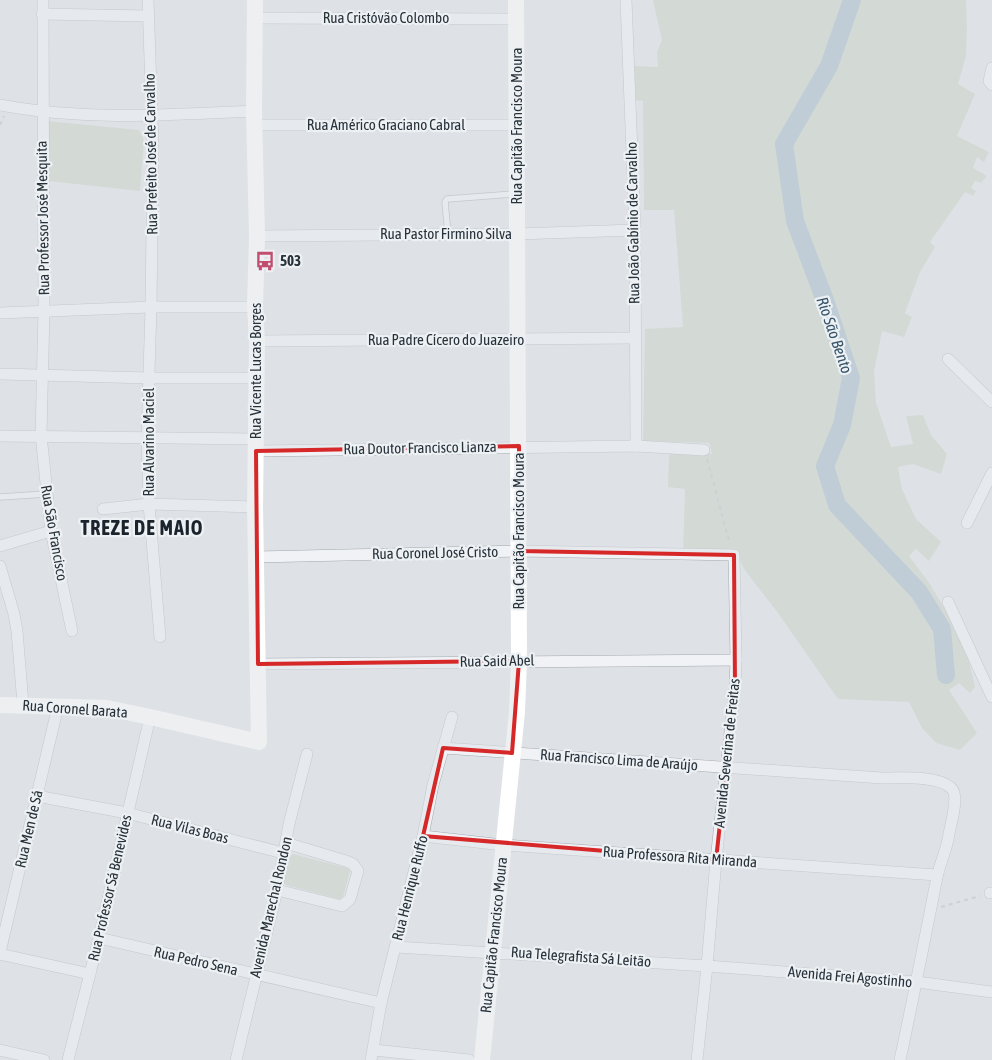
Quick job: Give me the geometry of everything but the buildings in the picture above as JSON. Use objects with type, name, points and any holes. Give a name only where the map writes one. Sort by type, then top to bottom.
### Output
[{"type":"main road","name":"Rua Vicente Lucas Borges","points":[[255,0],[257,236],[255,507],[259,742]]},
{"type":"main road","name":"Rua Capitão Francisco Moura","points":[[482,1060],[517,712],[519,661],[520,551],[516,339],[518,234],[516,0]]},
{"type":"main road","name":"Rua Coronel Barata","points":[[0,705],[23,704],[107,708],[259,742]]},
{"type":"street","name":"Rua Professor José Mesquita","points":[[41,435],[44,311],[42,0]]},
{"type":"street","name":"Rua Prefeito José de Carvalho","points":[[148,0],[154,147],[152,307]]},
{"type":"street","name":"Rua João Gabínio de Carvalho","points":[[626,0],[635,230],[636,446]]},
{"type":"street","points":[[42,14],[148,16]]},
{"type":"street","name":"Rua Cristóvão Colombo","points":[[255,18],[517,19]]},
{"type":"street","points":[[992,68],[988,81],[992,86]]},
{"type":"street","name":"Rua Américo Graciano Cabral","points":[[0,104],[42,111],[103,116],[152,115],[516,125]]},
{"type":"street","name":"Rua Pastor Firmino Silva","points":[[257,236],[518,234],[635,230]]},
{"type":"street","points":[[0,313],[152,307],[255,307]]},
{"type":"street","name":"Rua Alvarino Maciel","points":[[152,307],[147,438],[149,504],[160,637]]},
{"type":"street","name":"Rua Padre Cícero do Juazeiro","points":[[257,341],[636,338]]},
{"type":"street","points":[[948,359],[992,402]]},
{"type":"street","points":[[0,374],[150,378],[256,378]]},
{"type":"street","name":"Rua Doutor Francisco Lianza","points":[[0,436],[41,435],[147,438],[256,445],[636,446],[704,450]]},
{"type":"street","name":"Rua São Francisco","points":[[41,435],[46,494],[72,631]]},
{"type":"street","points":[[967,523],[992,474]]},
{"type":"street","points":[[103,508],[149,504],[255,507]]},
{"type":"street","points":[[0,546],[52,531]]},
{"type":"street","name":"Rua Coronel José Cristo","points":[[257,558],[520,551],[734,555]]},
{"type":"street","name":"Avenida Severina de Freitas","points":[[697,1060],[736,660],[734,555]]},
{"type":"street","points":[[0,566],[17,631],[23,704]]},
{"type":"street","points":[[948,602],[992,695]]},
{"type":"street","name":"Rua Said Abel","points":[[258,664],[736,660]]},
{"type":"street","name":"Rua Men de Sá","points":[[0,953],[58,706]]},
{"type":"street","name":"Rua Professor Sá Benevides","points":[[68,1060],[99,938],[150,717]]},
{"type":"street","name":"Rua Henrique Ruffo","points":[[372,1055],[381,1003],[423,836],[433,785],[452,717]]},
{"type":"street","name":"Rua Francisco Lima de Araújo","points":[[443,748],[920,779],[939,782],[952,790],[955,795],[948,841],[937,875]]},
{"type":"street","name":"Avenida Marechal Rondon","points":[[236,1060],[277,890],[307,754]]},
{"type":"street","name":"Rua Vilas Boas","points":[[38,796],[127,813],[346,862],[352,864],[358,871],[350,899],[342,906],[277,890]]},
{"type":"street","name":"Rua Professora Rita Miranda","points":[[423,836],[503,844],[937,875]]},
{"type":"street","points":[[900,1060],[937,875]]},
{"type":"street","name":"Rua Pedro Sena","points":[[99,938],[381,1003]]},
{"type":"street","name":"Rua Telegrafista Sá Leitão","points":[[396,947],[707,966]]},
{"type":"street","points":[[0,953],[90,974]]},
{"type":"street","name":"Avenida Frei Agostinho","points":[[707,966],[917,982],[992,992]]},
{"type":"street","points":[[0,1050],[44,1060]]},
{"type":"street","points":[[372,1055],[469,1060]]},
{"type":"lane","points":[[448,234],[445,202],[447,200],[517,194]]},
{"type":"lane","points":[[0,497],[46,494]]},
{"type":"path","points":[[704,450],[734,555]]},
{"type":"path","points":[[931,910],[991,893]]},
{"type":"highlighted area","points":[[519,446],[520,551],[734,555],[735,687],[716,860],[423,836],[443,748],[512,753],[519,661],[258,664],[256,451]]},
{"type":"green space","points":[[653,0],[966,0],[966,56],[958,84],[975,94],[957,136],[989,152],[984,162],[977,157],[973,168],[987,176],[981,183],[975,181],[971,188],[976,191],[973,196],[965,192],[930,242],[935,247],[920,272],[905,313],[912,317],[904,337],[882,331],[874,372],[876,403],[891,447],[913,444],[906,416],[923,415],[931,435],[947,454],[941,474],[913,464],[898,467],[902,489],[916,519],[941,542],[929,561],[916,549],[909,556],[930,584],[965,644],[975,687],[970,693],[959,683],[949,690],[977,733],[960,750],[936,743],[922,728],[909,702],[838,699],[778,613],[744,569],[737,554],[683,552],[685,489],[668,487],[669,453],[712,454],[709,443],[643,441],[645,329],[683,327],[674,210],[644,210],[643,101],[632,100],[632,66],[658,67],[657,52],[662,40]]},
{"type":"green space","points":[[47,121],[139,130],[144,141],[140,191],[48,181]]},
{"type":"green space","points":[[293,854],[347,868],[350,871],[343,897],[339,899],[286,885],[282,881],[287,858]]},
{"type":"waterway","name":"Rio São Bento","points":[[852,0],[829,66],[784,144],[795,221],[826,303],[851,378],[842,425],[825,466],[837,505],[919,592],[942,629],[946,675]]},
{"type":"place","name":"503","points":[[265,261]]},
{"type":"district","name":"TREZE DE MAIO","points":[[142,528]]}]
